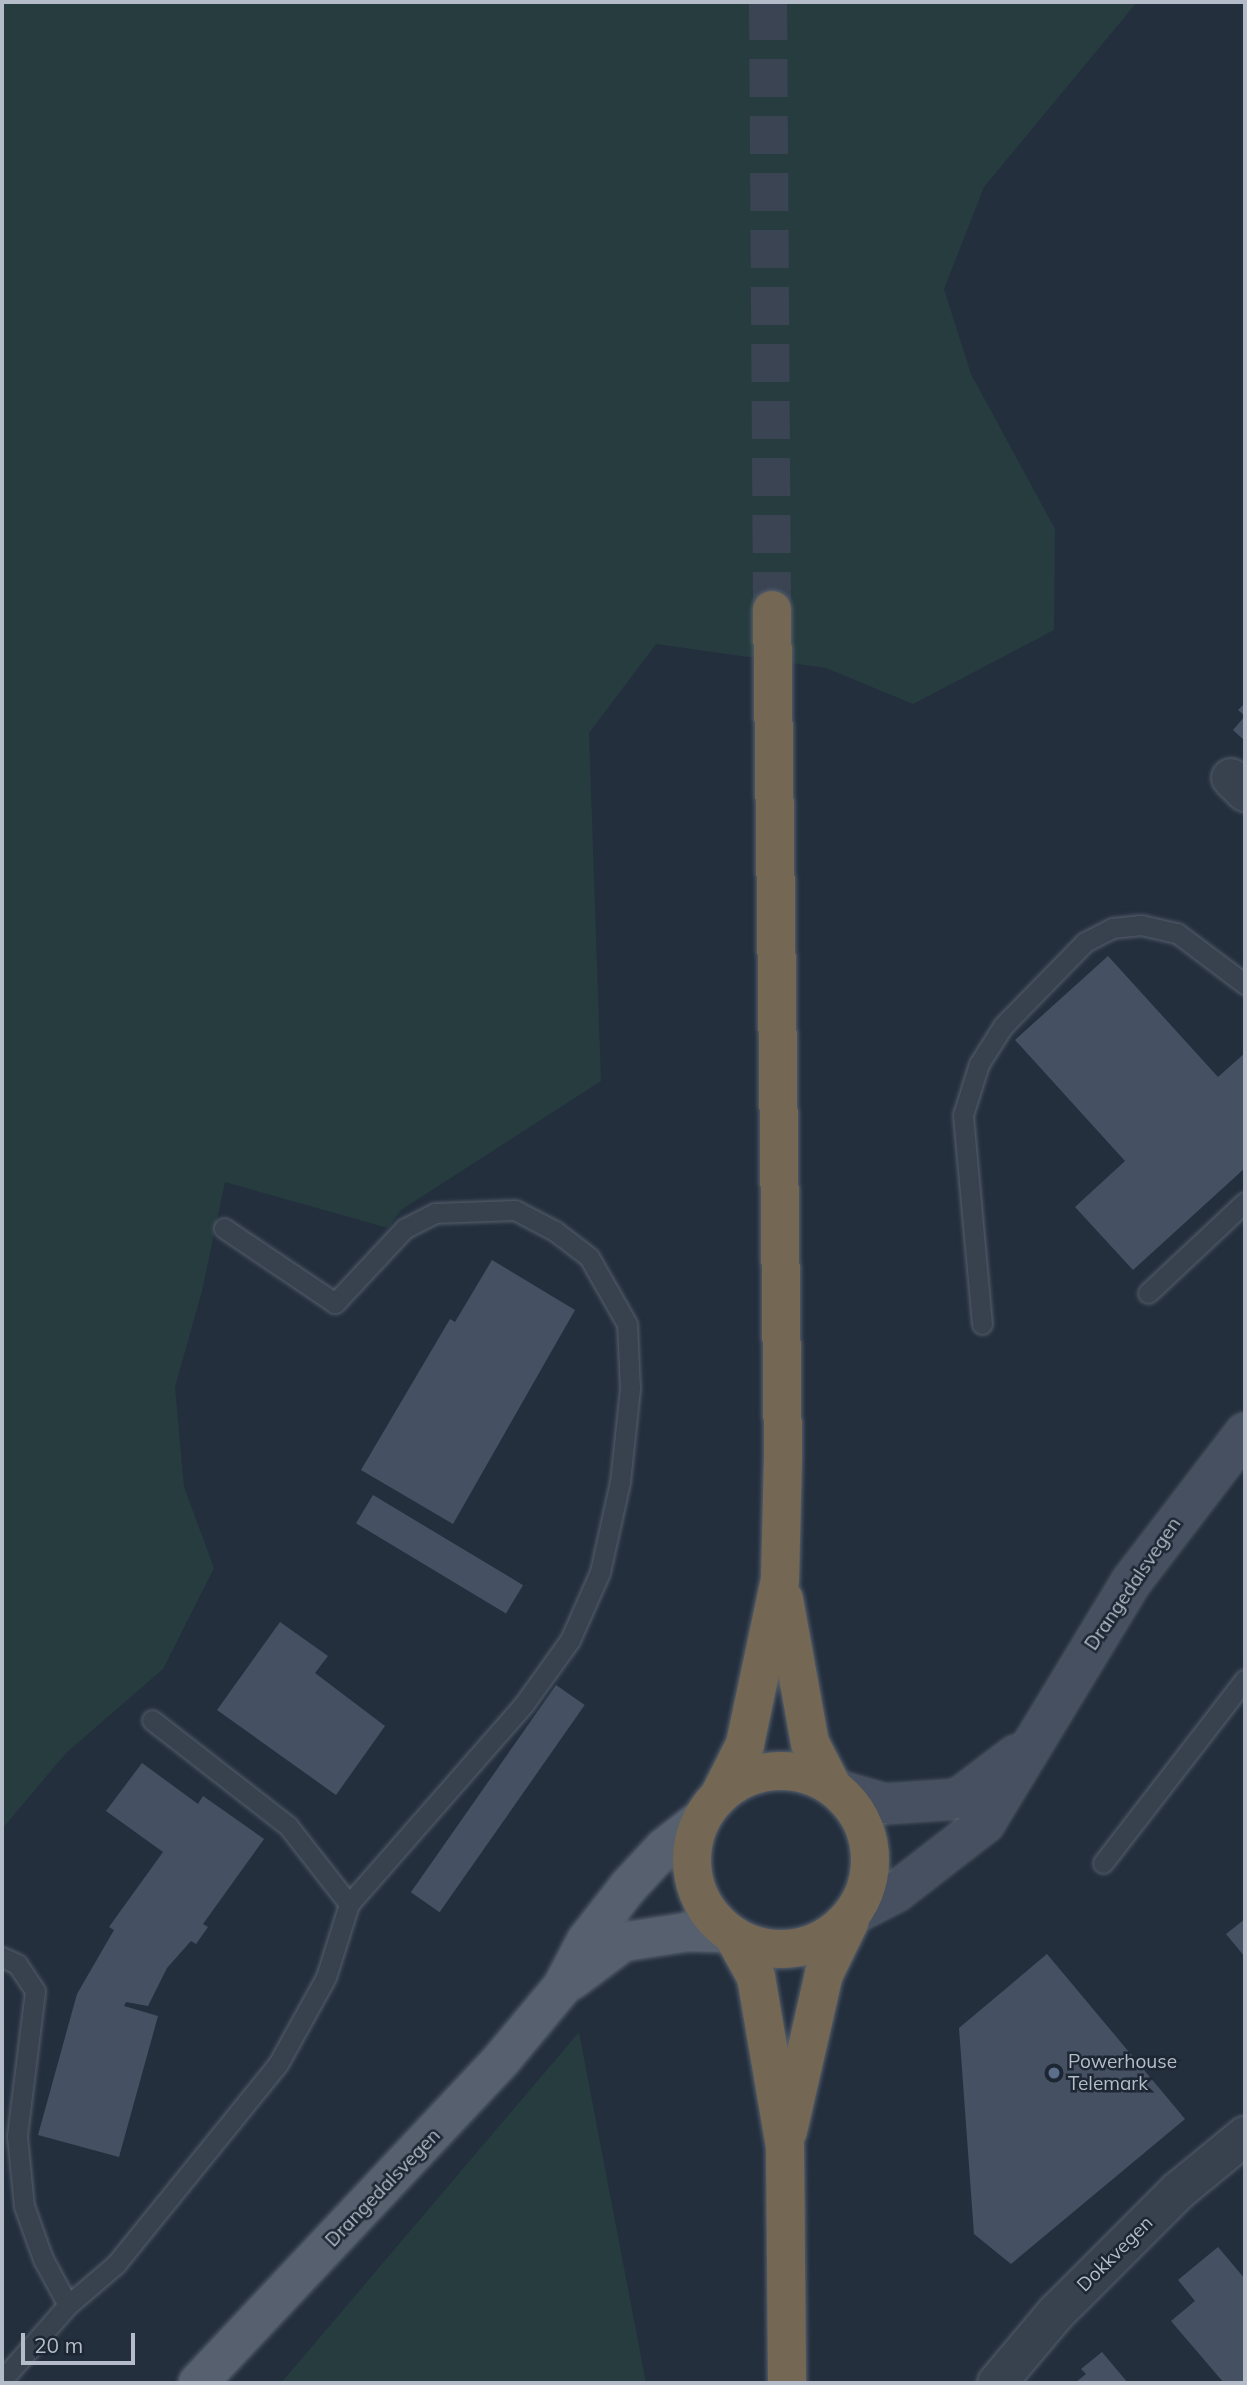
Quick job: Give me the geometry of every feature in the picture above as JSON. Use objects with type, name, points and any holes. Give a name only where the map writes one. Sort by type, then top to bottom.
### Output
[{"type":"highway","points":[[772,610],[783,1456],[780,1580],[745,1744],[710,1807],[692,1851],[694,1882],[706,1911],[731,1935],[756,1977],[785,2147],[787,2383]]},
{"type":"highway","points":[[780,1580],[810,1743],[835,1787],[866,1827],[872,1871],[854,1915],[824,1974],[785,2147]]},
{"type":"highway","points":[[710,1807],[754,1774],[793,1770],[835,1787]]},
{"type":"highway","points":[[731,1935],[775,1951],[817,1944],[854,1915]]},
{"type":"main road","name":"Drangedalsvegen","points":[[562,1987],[586,1941],[628,1887],[664,1848],[710,1807]]},
{"type":"main road","name":"Drangedalsvegen","points":[[198,2383],[432,2137],[562,1987],[623,1942],[687,1932],[731,1935]]},
{"type":"street","name":"Drangedalsvegen","points":[[854,1915],[896,1892],[985,1823],[1031,1743],[1131,1582],[1245,1433]]},
{"type":"street","name":"Drangedalsvegen","points":[[835,1787],[885,1804],[958,1799],[1031,1743]]},
{"type":"street","name":"Dokkvegen","points":[[997,2383],[1056,2313],[1178,2191],[1245,2136]]},
{"type":"lane","points":[[982,1324],[963,1115],[979,1064],[1003,1026],[1085,942],[1112,928],[1141,925],[1177,933],[1245,984]]},
{"type":"lane","points":[[1148,1293],[1245,1202]]},
{"type":"lane","points":[[2,2380],[68,2305],[116,2264],[278,2064],[326,1977],[349,1904],[524,1704],[570,1640],[600,1572],[620,1482],[630,1389],[627,1324],[589,1257],[555,1231],[515,1210],[435,1213],[405,1228],[335,1303],[225,1228]]},
{"type":"lane","points":[[1103,1863],[1245,1679]]},
{"type":"lane","points":[[152,1720],[288,1826],[349,1904]]},
{"type":"lane","points":[[2,1957],[18,1964],[35,1991],[17,2136],[24,2206],[43,2259],[68,2305]]},
{"type":"green space","points":[[2,2],[1137,2],[984,187],[944,289],[971,374],[1055,529],[1054,630],[913,704],[826,668],[656,644],[589,733],[601,1081],[401,1210],[388,1228],[225,1182],[202,1291],[175,1387],[184,1487],[214,1568],[163,1669],[66,1753],[2,1829]]},
{"type":"green space","points":[[579,2032],[646,2383],[281,2383]]},
{"type":"building","points":[[1245,703],[1245,716],[1238,710]]},
{"type":"building","points":[[1245,716],[1245,741],[1233,730]]},
{"type":"building","points":[[1108,956],[1218,1077],[1245,1053],[1245,1168],[1133,1270],[1075,1207],[1125,1161],[1015,1040]]},
{"type":"building","points":[[492,1260],[575,1310],[453,1524],[361,1470],[450,1319],[455,1322]]},
{"type":"building","points":[[373,1495],[523,1585],[506,1613],[356,1523]]},
{"type":"building","points":[[280,1622],[328,1656],[315,1673],[385,1726],[336,1795],[217,1710]]},
{"type":"building","points":[[556,1685],[585,1705],[440,1912],[411,1892]]},
{"type":"building","points":[[142,1763],[198,1804],[203,1796],[264,1839],[203,1924],[208,1927],[196,1944],[191,1941],[167,1968],[148,2006],[126,2002],[124,2006],[158,2016],[119,2157],[38,2135],[77,1994],[114,1930],[109,1927],[163,1852],[106,1811]]},
{"type":"building","points":[[1245,1919],[1245,1957],[1226,1934]]},
{"type":"building","name":"Powerhouse Telemark","points":[[1047,1954],[1185,2119],[1011,2264],[974,2234],[959,2028]]},
{"type":"building","points":[[1218,2247],[1245,2279],[1245,2383],[1224,2383],[1171,2321],[1195,2301],[1178,2280]]},
{"type":"building","points":[[1102,2352],[1128,2383],[1075,2383],[1086,2374],[1081,2369]]},
{"type":"tunnel","points":[[768,2],[772,610]]},
{"type":"place","name":"Powerhouse Telemark","points":[[1054,2073]]}]
